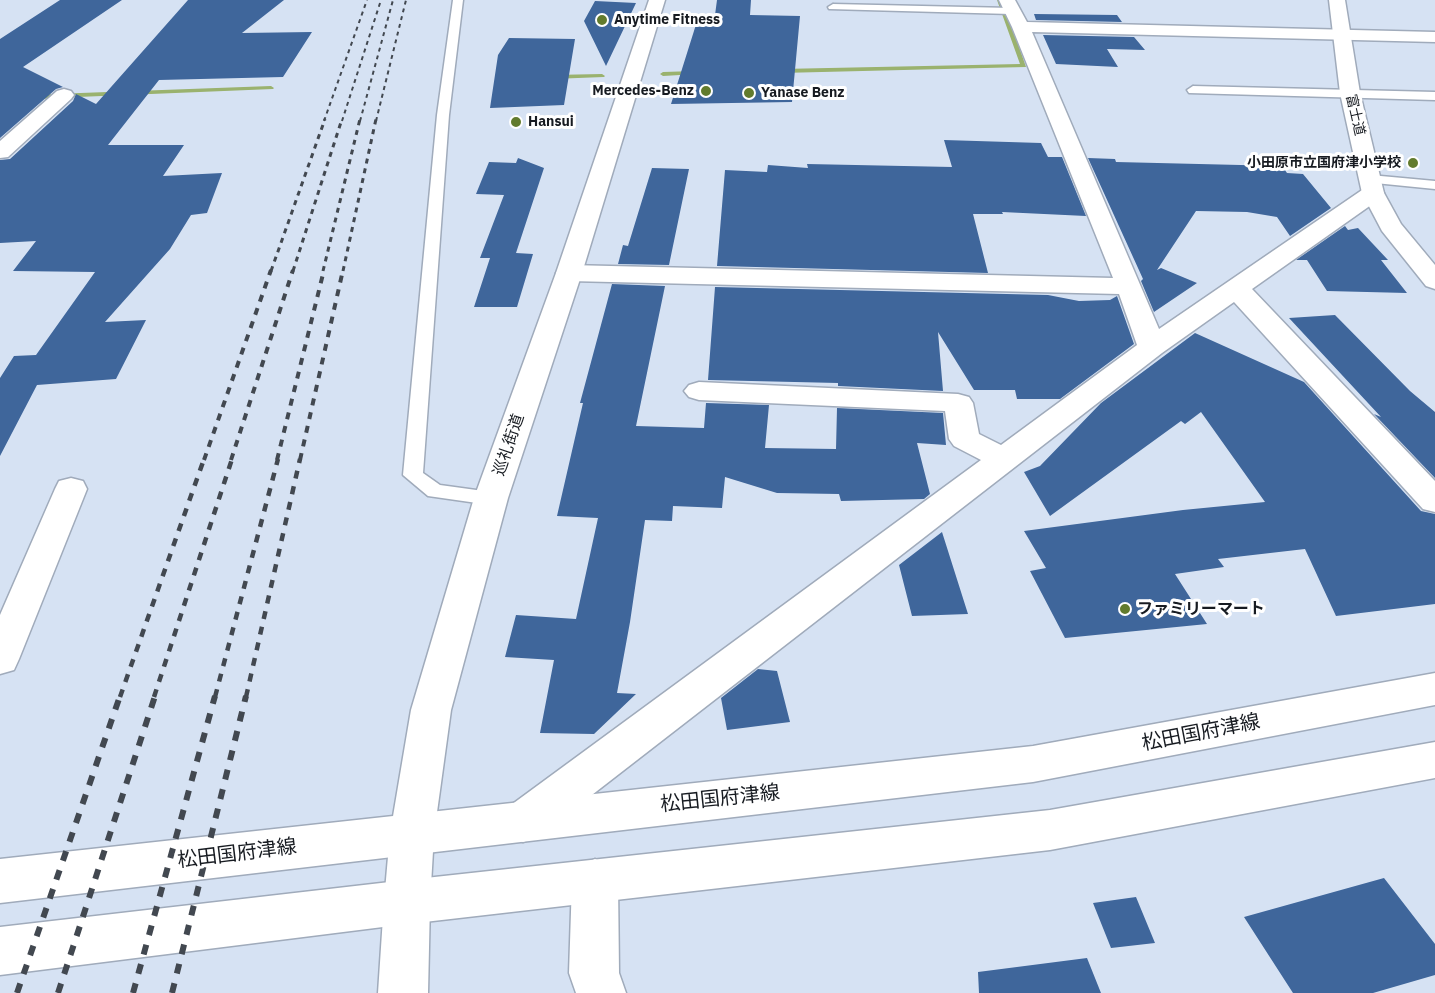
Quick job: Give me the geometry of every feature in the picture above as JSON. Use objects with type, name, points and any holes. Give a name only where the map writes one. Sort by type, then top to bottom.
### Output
[{"type":"street","name":"巡礼街道","points":[[405,976],[412,834],[431,710],[491,498],[569,273],[657,0]]},
{"type":"street","name":"富士道","points":[[1337,0],[1350,93],[1371,186],[1390,226],[1435,281]]},
{"type":"street","points":[[1152,347],[1129,286],[1013,13],[1341,35],[1435,37]]},
{"type":"street","points":[[0,152],[64,95]]},
{"type":"street","points":[[523,822],[1152,347],[1236,288],[1371,186]]},
{"type":"street","points":[[569,273],[1129,286]]},
{"type":"street","points":[[1236,288],[1435,501]]},
{"type":"street","points":[[699,391],[958,403],[965,439],[1004,459]]},
{"type":"street","points":[[0,659],[71,489]]},
{"type":"street","name":"松田国府津線","points":[[0,881],[1033,764],[1435,689]]},
{"type":"street","points":[[0,951],[407,902],[1050,830],[1435,760]]},
{"type":"street","points":[[595,881],[594,973],[601,993]]},
{"type":"lane","points":[[458,0],[443,115],[414,475],[435,491],[491,498]]},
{"type":"lane","points":[[833,8],[1013,13]]},
{"type":"lane","points":[[1193,90],[1435,96]]},
{"type":"lane","points":[[1371,186],[1435,184]]},
{"type":"building","points":[[60,0],[122,0],[23,67],[63,87],[56,89],[0,138],[0,39]]},
{"type":"building","points":[[188,0],[284,0],[242,33],[312,32],[283,77],[159,80],[108,145],[184,145],[163,176],[222,173],[207,213],[191,215],[170,249],[105,322],[146,320],[116,379],[37,385],[0,456],[0,378],[14,356],[36,355],[95,272],[13,271],[36,241],[0,243],[0,160],[10,159],[73,101],[76,94],[96,104]]},
{"type":"building","points":[[717,0],[751,0],[750,15],[800,16],[792,102],[671,104],[699,15],[715,15]]},
{"type":"building","name":"Anytime Fitness","points":[[595,1],[636,3],[606,66],[584,21]]},
{"type":"building","points":[[1034,14],[1117,15],[1122,22],[1036,20]]},
{"type":"building","points":[[1043,35],[1134,37],[1145,50],[1107,49],[1118,67],[1056,64]]},
{"type":"building","points":[[509,38],[575,39],[564,105],[490,108],[498,55]]},
{"type":"building","points":[[944,140],[1041,143],[1048,157],[1062,157],[1086,216],[1002,212],[1003,214],[973,214],[988,273],[717,266],[725,170],[767,172],[768,165],[808,168],[807,164],[952,167]]},
{"type":"building","points":[[518,158],[544,168],[516,253],[533,254],[517,307],[474,307],[490,258],[480,258],[504,195],[476,194],[489,162],[516,163]]},
{"type":"building","points":[[1088,158],[1115,159],[1116,162],[1282,166],[1287,173],[1303,174],[1331,208],[1290,236],[1277,217],[1247,212],[1196,211],[1157,270],[1161,268],[1197,283],[1154,312],[1141,281],[1143,279]]},
{"type":"building","points":[[652,168],[689,169],[669,265],[618,264],[623,245],[628,246]]},
{"type":"building","points":[[1345,226],[1348,230],[1358,228],[1388,260],[1381,260],[1407,293],[1327,291],[1307,260],[1296,260]]},
{"type":"building","points":[[612,284],[665,286],[636,426],[704,428],[706,403],[769,405],[765,448],[836,449],[837,408],[943,413],[946,445],[917,443],[930,494],[924,499],[841,501],[839,494],[777,493],[725,477],[722,508],[673,506],[672,521],[645,520],[617,693],[636,694],[594,734],[540,733],[554,660],[505,657],[516,615],[576,619],[598,518],[557,516],[583,403],[580,403]]},
{"type":"building","points":[[715,287],[1048,295],[1079,301],[1110,300],[1117,296],[1134,344],[1060,399],[1017,399],[1015,390],[974,390],[938,332],[943,391],[838,386],[838,383],[708,380]]},
{"type":"building","points":[[1335,315],[1410,391],[1435,412],[1435,478],[1374,414],[1381,417],[1289,318]]},
{"type":"building","points":[[1195,333],[1304,382],[1421,511],[1435,514],[1435,604],[1336,616],[1305,549],[1218,559],[1224,567],[1175,574],[1207,624],[1065,638],[1030,571],[1046,568],[1024,531],[1183,510],[1265,502],[1201,412],[1185,424],[1181,421],[1050,516],[1024,472],[1040,466],[1101,403]]},
{"type":"building","points":[[942,532],[968,614],[912,616],[899,565]]},
{"type":"building","points":[[758,669],[777,671],[790,722],[727,730],[721,698]]},
{"type":"building","points":[[1384,878],[1435,944],[1435,975],[1373,993],[1293,993],[1244,917]]},
{"type":"building","points":[[1136,897],[1155,943],[1111,948],[1093,903]]},
{"type":"building","points":[[1087,958],[1101,993],[979,993],[978,972]]},
{"type":"waterway","points":[[781,71],[1024,66],[1000,0]]},
{"type":"waterway","points":[[663,74],[695,73]]},
{"type":"waterway","points":[[552,77],[602,76]]},
{"type":"waterway","points":[[0,101],[53,96],[271,88]]},
{"type":"railway","points":[[324,121],[367,0]]},
{"type":"railway","points":[[342,121],[381,0]]},
{"type":"railway","points":[[360,121],[393,0]]},
{"type":"railway","points":[[376,121],[406,0]]},
{"type":"railway","points":[[271,271],[325,119]]},
{"type":"railway","points":[[293,271],[342,119]]},
{"type":"railway","points":[[323,271],[360,119]]},
{"type":"railway","points":[[343,271],[376,119]]},
{"type":"railway","points":[[204,460],[271,270]]},
{"type":"railway","points":[[231,460],[293,270]]},
{"type":"railway","points":[[277,460],[324,270]]},
{"type":"railway","points":[[300,460],[343,270]]},
{"type":"railway","points":[[120,697],[204,459]]},
{"type":"railway","points":[[154,697],[232,459]]},
{"type":"railway","points":[[215,697],[278,459]]},
{"type":"railway","points":[[246,697],[300,459]]},
{"type":"railway","points":[[17,993],[120,696]]},
{"type":"railway","points":[[58,993],[155,696]]},
{"type":"railway","points":[[133,993],[215,696]]},
{"type":"railway","points":[[172,993],[246,696]]},
{"type":"place","name":"Anytime Fitness","points":[[602,20]]},
{"type":"place","name":"Mercedes-Benz","points":[[706,91]]},
{"type":"place","name":"Yanase Benz","points":[[749,93]]},
{"type":"place","name":"Hansui","points":[[516,122]]},
{"type":"place","name":"小田原市立国府津小学校","points":[[1413,163]]},
{"type":"place","name":"ファミリーマート","points":[[1125,609]]}]
